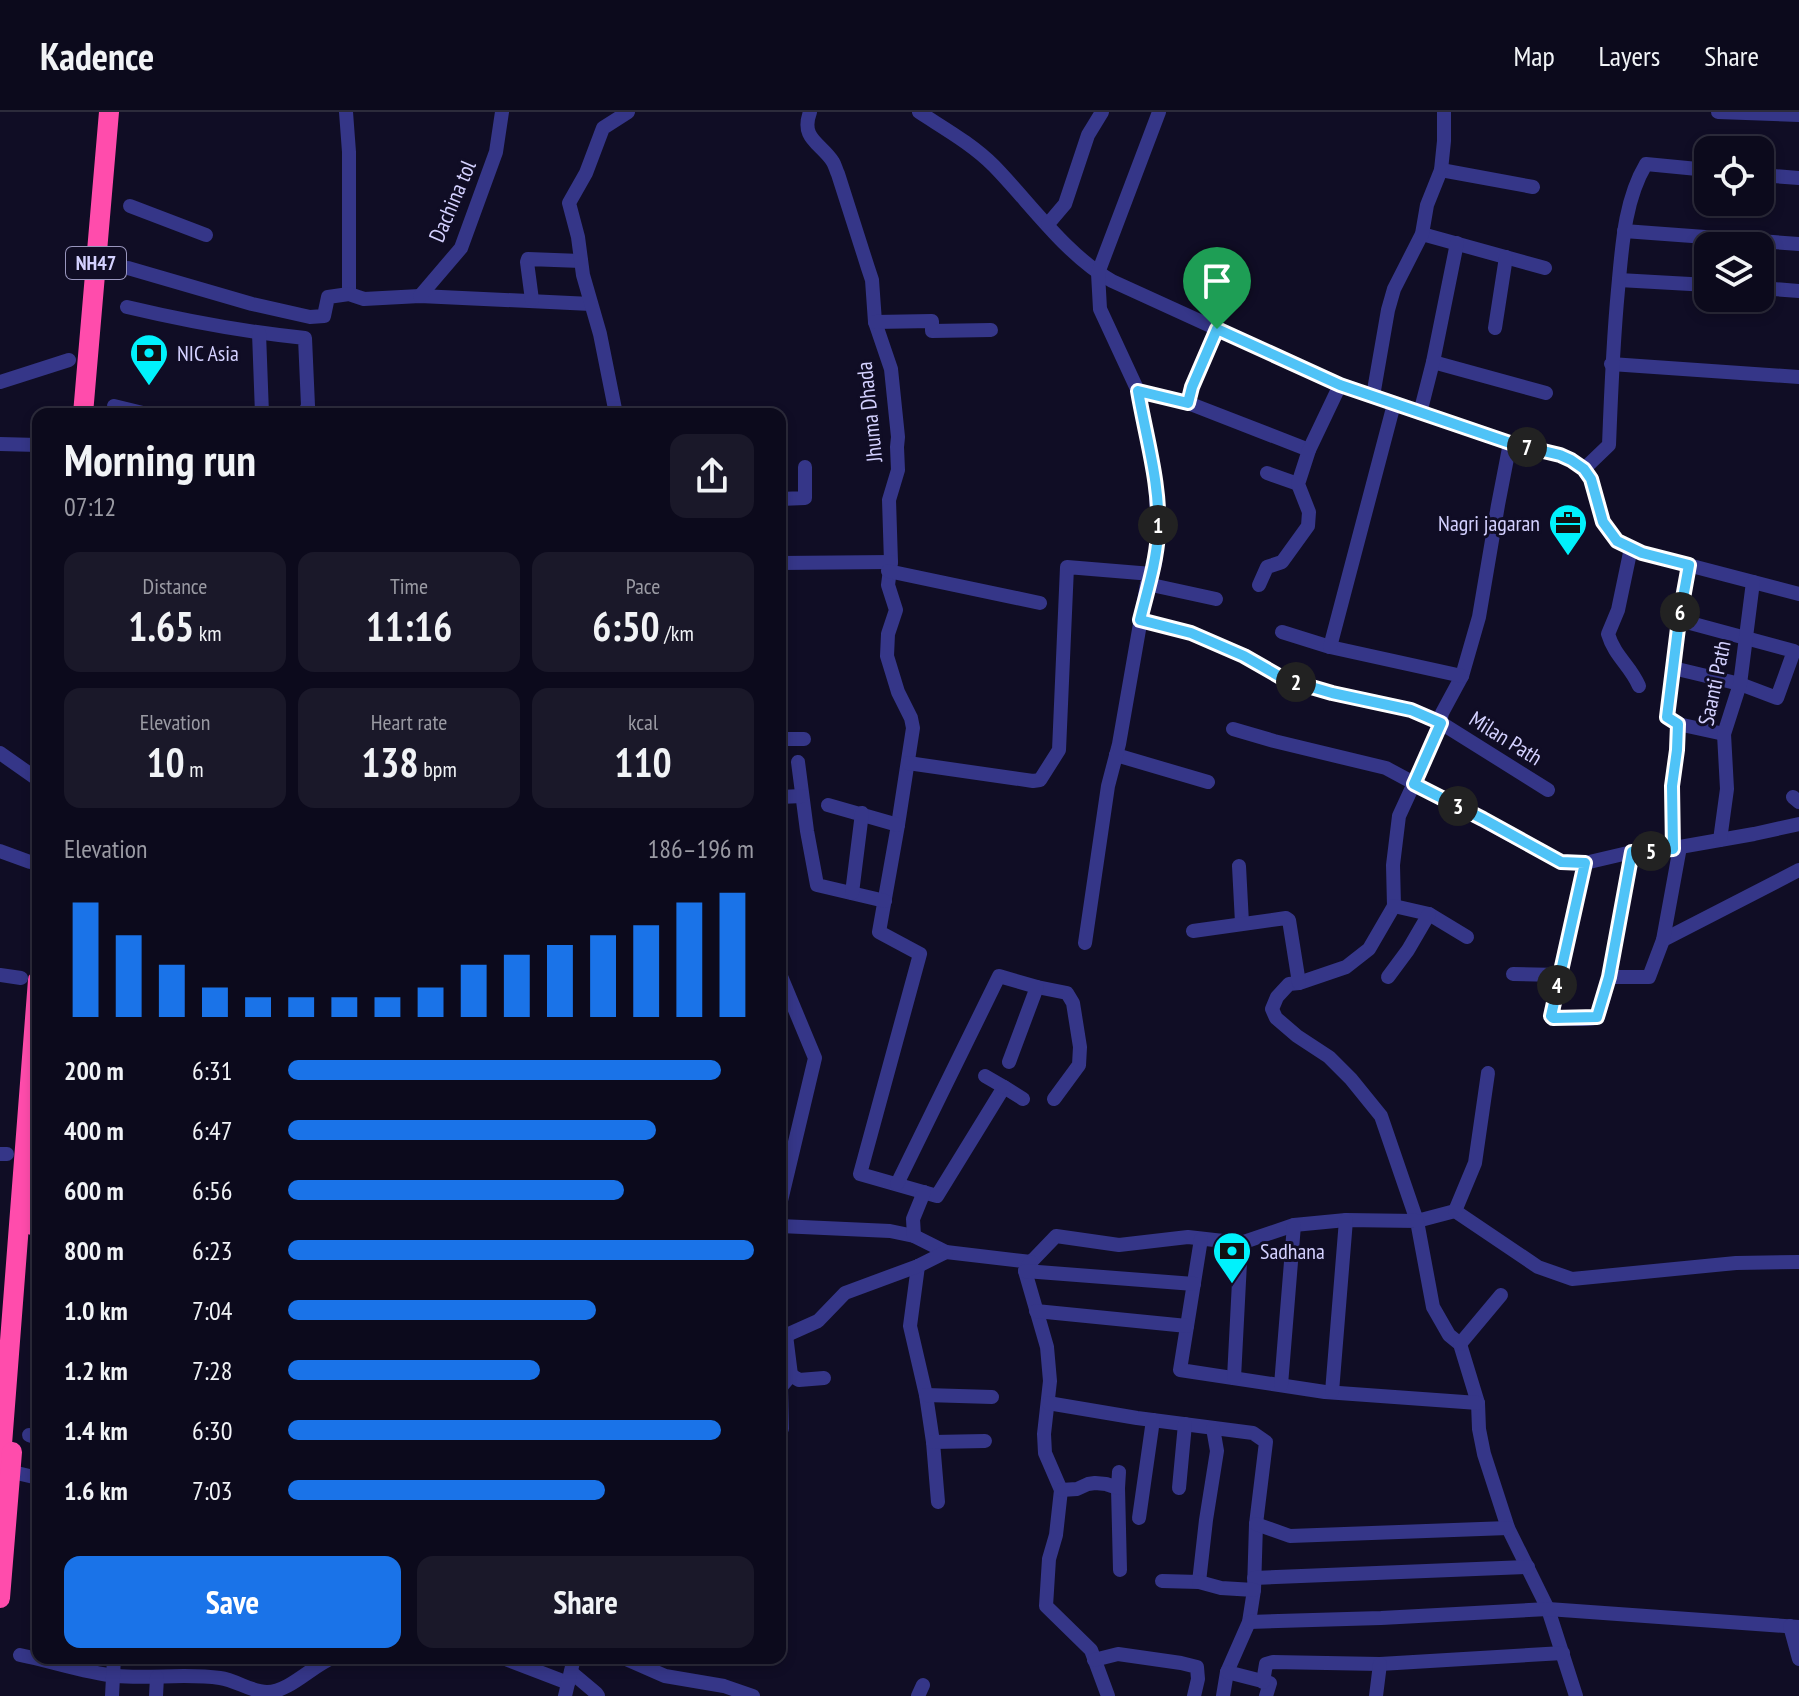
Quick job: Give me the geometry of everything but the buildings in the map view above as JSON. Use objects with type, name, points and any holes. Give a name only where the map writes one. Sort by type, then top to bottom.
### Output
[{"type":"highway","name":"NH47","points":[[84,408],[109,112]]},
{"type":"highway","name":"NH47","points":[[105,408],[122,112]]},
{"type":"highway","points":[[0,1598],[30,979]]},
{"type":"highway","points":[[4,1470],[32,1220]]},
{"type":"street","points":[[346,112],[349,294]]},
{"type":"street","name":"Dachina tol","points":[[420,296],[461,248],[496,152],[502,112]]},
{"type":"street","points":[[615,408],[569,203],[586,173],[603,128],[628,112]]},
{"type":"street","name":"Jhuma Dhada","points":[[810,112],[807,128],[813,141],[832,160],[838,174],[872,280],[875,322],[891,369],[898,437],[898,470],[889,500],[888,585],[896,610],[888,634],[887,656],[913,728],[879,932],[920,954],[860,1174],[897,1184]]},
{"type":"street","points":[[919,112],[992,164],[1082,262],[1112,281],[1340,385],[1510,443],[1571,460],[1584,469],[1591,479],[1603,522],[1610,533],[1617,541],[1631,548],[1799,594]]},
{"type":"street","points":[[1048,224],[1065,204],[1088,135],[1102,112]]},
{"type":"street","points":[[1085,943],[1108,786],[1158,530],[1153,466],[1138,391],[1100,309],[1098,273],[1159,112]]},
{"type":"street","points":[[1373,396],[1394,289],[1422,234],[1427,205],[1441,170],[1444,112]]},
{"type":"street","points":[[1718,112],[1799,115]]},
{"type":"street","points":[[1584,469],[1609,445],[1611,364],[1624,231],[1637,179],[1646,164],[1694,169]]},
{"type":"street","points":[[1441,170],[1533,187]]},
{"type":"street","points":[[1774,176],[1799,178]]},
{"type":"street","points":[[130,206],[206,235]]},
{"type":"street","points":[[1624,231],[1799,244]]},
{"type":"street","points":[[1422,234],[1545,268]]},
{"type":"street","points":[[1420,413],[1457,243]]},
{"type":"street","points":[[1495,328],[1506,257]]},
{"type":"street","points":[[532,300],[528,259],[581,261]]},
{"type":"street","points":[[128,268],[252,304],[310,317],[324,316],[328,297],[349,294],[364,299],[420,296],[591,304]]},
{"type":"street","points":[[1619,280],[1694,284]]},
{"type":"street","points":[[1774,289],[1799,291]]},
{"type":"street","points":[[127,307],[190,322],[305,338],[307,408]]},
{"type":"street","points":[[875,322],[932,321],[932,331],[991,330]]},
{"type":"street","points":[[1188,403],[1217,329]]},
{"type":"street","points":[[259,333],[262,408]]},
{"type":"street","points":[[0,382],[69,360]]},
{"type":"street","points":[[1433,362],[1546,393]]},
{"type":"street","points":[[1611,364],[1799,377]]},
{"type":"street","points":[[1259,585],[1267,567],[1282,562],[1308,526],[1309,512],[1298,484],[1309,450],[1340,385]]},
{"type":"street","points":[[1138,391],[1188,403],[1309,450]]},
{"type":"street","points":[[1330,647],[1394,404]]},
{"type":"street","points":[[1510,443],[1479,617],[1462,676],[1442,713],[1441,723],[1399,816],[1393,865],[1394,906],[1369,949],[1346,967],[1289,984],[1277,997],[1272,1009],[1276,1018],[1297,1036],[1329,1057],[1381,1116],[1417,1221],[1433,1307],[1449,1335],[1460,1344],[1478,1403],[1484,1454],[1508,1528],[1548,1609],[1576,1696]]},
{"type":"street","points":[[0,444],[32,445]]},
{"type":"street","points":[[786,499],[805,498],[805,467]]},
{"type":"street","points":[[1267,473],[1298,484]]},
{"type":"street","points":[[1631,548],[1618,610],[1608,634],[1612,649],[1639,686]]},
{"type":"street","points":[[786,563],[890,566],[1040,603]]},
{"type":"street","points":[[1689,565],[1667,717],[1678,724],[1724,734]]},
{"type":"street","points":[[908,763],[1040,780],[1059,750],[1067,567],[1150,579],[1216,599]]},
{"type":"street","name":"Saanti Path","points":[[1720,840],[1727,789],[1724,734],[1740,684],[1753,582]]},
{"type":"street","name":"Milan Path","points":[[1140,620],[1191,633],[1244,656],[1284,679],[1411,710],[1441,723],[1548,790]]},
{"type":"street","points":[[1673,668],[1740,684],[1777,698],[1794,651],[1679,620]]},
{"type":"street","points":[[1282,632],[1330,647],[1462,676]]},
{"type":"street","points":[[1609,977],[1649,977],[1663,940],[1677,848],[1672,786],[1678,724]]},
{"type":"street","points":[[1233,729],[1386,768],[1561,862],[1585,863],[1799,824]]},
{"type":"street","points":[[786,739],[804,739]]},
{"type":"street","points":[[0,753],[32,775]]},
{"type":"street","points":[[1116,755],[1208,782]]},
{"type":"street","points":[[798,762],[817,885],[885,901]]},
{"type":"street","points":[[786,797],[802,796]]},
{"type":"street","points":[[828,805],[898,825]]},
{"type":"street","points":[[852,893],[862,813]]},
{"type":"street","points":[[0,851],[30,862]]},
{"type":"street","points":[[1585,863],[1559,975],[1553,1018],[1597,1017],[1609,977],[1632,852]]},
{"type":"street","points":[[1239,866],[1242,923]]},
{"type":"street","points":[[1663,940],[1799,870]]},
{"type":"street","points":[[1394,906],[1429,914],[1467,937]]},
{"type":"street","points":[[1388,977],[1429,914]]},
{"type":"street","points":[[1193,931],[1283,918],[1289,920],[1299,983]]},
{"type":"street","points":[[1513,974],[1559,975]]},
{"type":"street","points":[[0,975],[30,979]]},
{"type":"street","points":[[1004,1087],[937,1196],[897,1184],[999,976],[1067,993],[1073,1003],[1080,1047],[1079,1065],[1054,1099]]},
{"type":"street","points":[[1009,1062],[1037,987]]},
{"type":"street","points":[[786,988],[815,1058],[786,1180]]},
{"type":"street","points":[[1455,1211],[1475,1163],[1488,1073]]},
{"type":"street","points":[[985,1076],[1023,1099]]},
{"type":"street","points":[[914,1236],[913,1219],[924,1192]]},
{"type":"street","points":[[1028,1266],[1056,1236],[1119,1245],[1188,1237],[1241,1243],[1294,1225],[1346,1220],[1417,1221],[1455,1211],[1538,1267],[1572,1279],[1736,1263],[1799,1262]]},
{"type":"street","points":[[1332,1392],[1346,1220]]},
{"type":"street","points":[[1281,1385],[1294,1225]]},
{"type":"street","points":[[786,1226],[890,1231],[914,1236],[946,1252],[1028,1266],[1194,1284]]},
{"type":"street","points":[[1201,1239],[1180,1370],[1332,1392],[1478,1403]]},
{"type":"street","points":[[1234,1378],[1241,1243]]},
{"type":"street","points":[[786,1335],[818,1321],[845,1293],[918,1266],[946,1252]]},
{"type":"street","points":[[918,1266],[910,1326],[926,1395],[938,1502]]},
{"type":"street","points":[[1028,1266],[1036,1311],[1047,1347],[1050,1381],[1045,1453],[1061,1490],[1056,1535],[1049,1559],[1046,1606],[1091,1650],[1108,1696]]},
{"type":"street","points":[[1460,1344],[1501,1295]]},
{"type":"street","points":[[1036,1311],[1187,1326]]},
{"type":"street","points":[[786,1383],[824,1378]]},
{"type":"street","points":[[926,1395],[992,1397]]},
{"type":"street","points":[[1048,1403],[1253,1433],[1266,1442],[1249,1622],[1227,1672],[1223,1696]]},
{"type":"street","points":[[1139,1518],[1153,1420]]},
{"type":"street","points":[[1179,1488],[1185,1424]]},
{"type":"street","points":[[1199,1582],[1217,1451],[1213,1428]]},
{"type":"street","points":[[933,1442],[985,1441]]},
{"type":"street","points":[[4,1470],[32,1477]]},
{"type":"street","points":[[1119,1472],[1120,1570]]},
{"type":"street","points":[[1061,1490],[1077,1489],[1088,1484],[1118,1488]]},
{"type":"street","points":[[1256,1524],[1290,1536],[1508,1528]]},
{"type":"street","points":[[1162,1581],[1199,1582],[1221,1588],[1528,1567]]},
{"type":"street","points":[[1249,1622],[1548,1609],[1794,1627],[1799,1659]]},
{"type":"street","points":[[1227,1672],[1265,1689],[1266,1664],[1273,1662],[1380,1664],[1563,1653]]},
{"type":"street","points":[[1094,1660],[1118,1654],[1197,1667],[1194,1696]]},
{"type":"street","points":[[20,1655],[32,1658]]},
{"type":"street","points":[[60,1664],[113,1676],[194,1675],[224,1678],[267,1692],[292,1683],[320,1664]]},
{"type":"street","points":[[112,1696],[114,1664]]},
{"type":"street","points":[[524,1664],[570,1677],[598,1696]]},
{"type":"street","points":[[638,1664],[665,1676],[724,1686],[744,1695]]},
{"type":"street","points":[[1376,1696],[1380,1664]]},
{"type":"street","points":[[156,1696],[157,1677]]},
{"type":"place","name":"NIC Asia","points":[[149,387]]},
{"type":"place","name":"Nagri jagaran","points":[[1568,557]]},
{"type":"place","name":"Sadhana","points":[[1232,1285]]},
{"type":"route","points":[[1217,329],[1340,385],[1510,443],[1571,460],[1584,469],[1591,479],[1603,522],[1617,541],[1642,553],[1689,565],[1667,717],[1678,724],[1672,786],[1673,849],[1632,852],[1609,977],[1597,1017],[1551,1016],[1585,863],[1561,862],[1414,784],[1441,723],[1411,710],[1284,679],[1244,656],[1191,633],[1140,620],[1147,584],[1155,564],[1158,530],[1155,478],[1138,391],[1188,403],[1217,329]]}]
